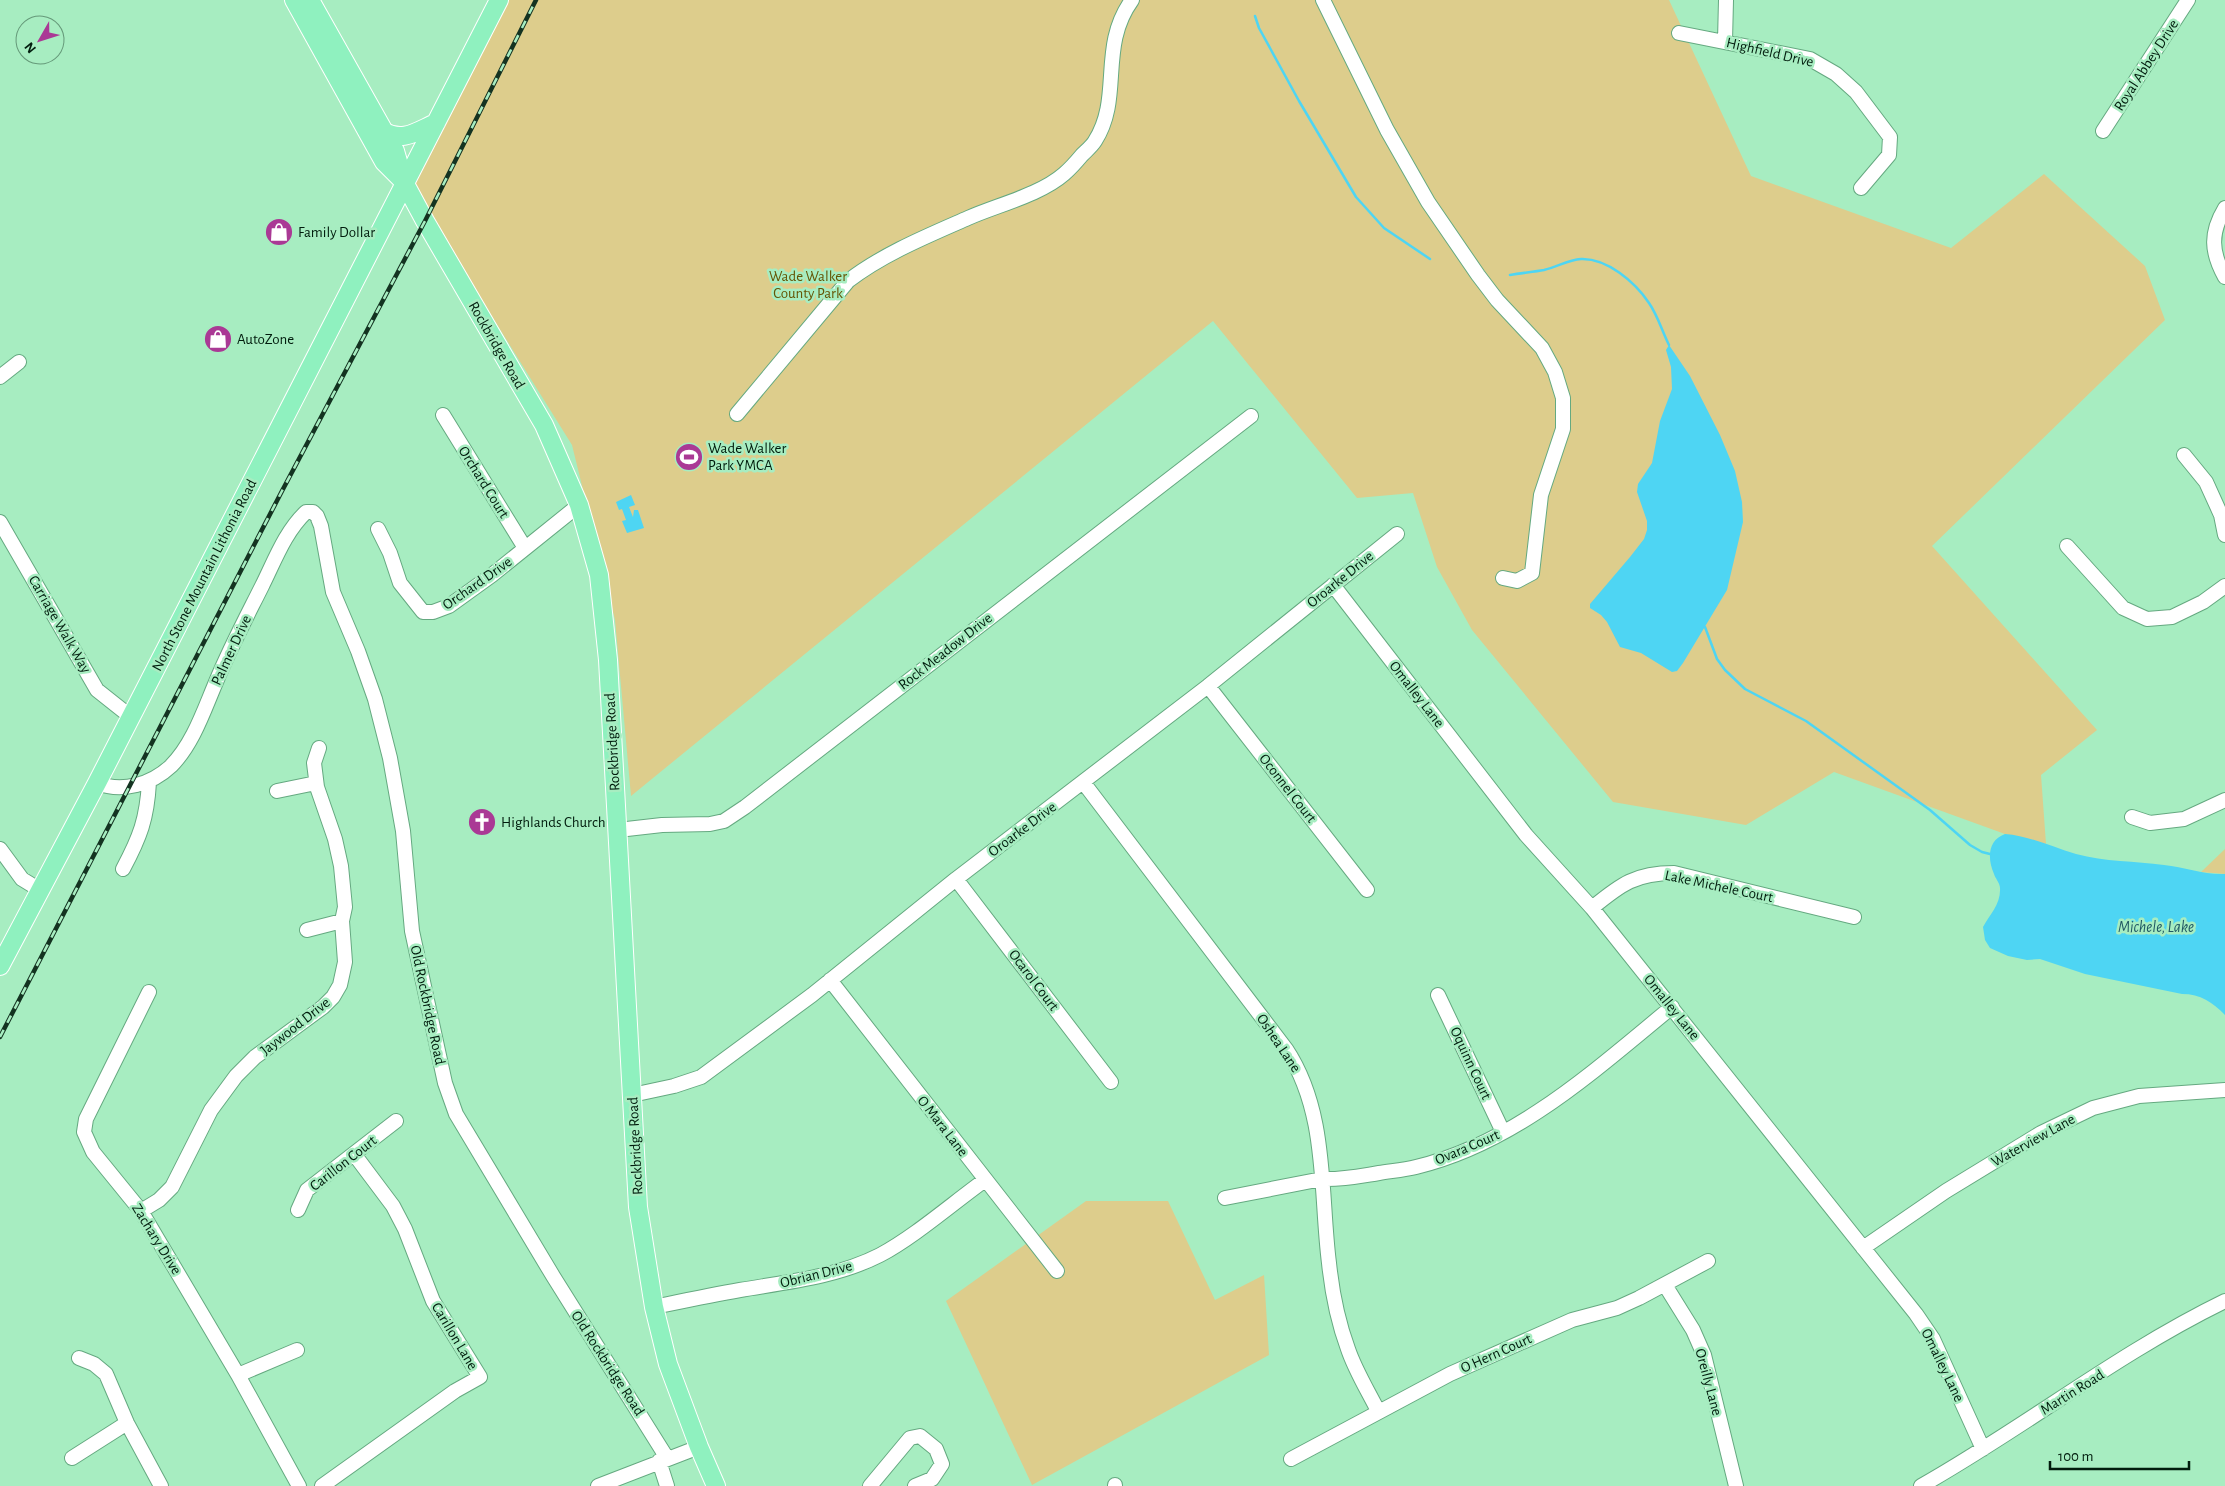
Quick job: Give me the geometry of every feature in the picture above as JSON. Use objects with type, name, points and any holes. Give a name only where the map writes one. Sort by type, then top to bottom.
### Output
[{"type":"main road","name":"Rockbridge Road","points":[[294,0],[384,162],[404,182]]},
{"type":"main road","name":"Rockbridge Road","points":[[310,0],[395,151],[404,182],[544,425],[579,505],[599,575],[608,660],[638,1207],[654,1307],[668,1364],[699,1447],[716,1486]]},
{"type":"main road","name":"North Stone Mountain Lithonia Road","points":[[0,966],[98,783],[404,182],[499,0]]},
{"type":"main road","points":[[383,131],[392,136],[401,137],[436,123]]},
{"type":"street","points":[[737,414],[848,281],[863,269],[968,218],[1040,188],[1064,174],[1095,141],[1108,109],[1113,41],[1119,22],[1132,0]]},
{"type":"street","points":[[1323,0],[1387,130],[1428,202],[1492,293],[1542,348],[1560,385],[1564,412],[1563,429],[1541,495],[1532,574],[1517,581],[1503,578]]},
{"type":"street","points":[[1725,41],[1726,0]]},
{"type":"street","name":"Royal Abbey Drive","points":[[2103,131],[2188,0]]},
{"type":"street","name":"Highfield Drive","points":[[1679,33],[1810,59],[1822,64],[1836,74],[1856,92],[1890,137],[1889,155],[1861,188]]},
{"type":"street","points":[[2225,208],[2213,235],[2216,259],[2225,277]]},
{"type":"street","points":[[0,377],[19,362]]},
{"type":"street","name":"Orchard Court","points":[[443,415],[525,548]]},
{"type":"street","name":"Rock Meadow Drive","points":[[618,830],[662,825],[710,824],[724,821],[746,807],[1250,416]]},
{"type":"street","points":[[2184,455],[2206,482],[2221,515],[2225,535]]},
{"type":"street","name":"Orchard Drive","points":[[378,529],[390,553],[400,583],[423,612],[433,612],[448,606],[579,505]]},
{"type":"street","name":"Palmer Drive","points":[[98,783],[106,786],[131,786],[149,782],[171,766],[181,753],[200,721],[243,623],[288,533],[306,512]]},
{"type":"street","name":"Old Rockbridge Road","points":[[306,512],[313,512],[321,526],[333,592],[376,699],[390,758],[403,831],[412,931],[445,1083],[456,1114],[663,1459]]},
{"type":"street","name":"Carriage Walk Way","points":[[0,522],[97,690],[131,717]]},
{"type":"street","name":"Oroarke Drive","points":[[632,1095],[674,1086],[701,1077],[830,980],[956,879],[1208,686],[1397,534]]},
{"type":"street","points":[[2066,546],[2123,608],[2148,619],[2172,617],[2203,602],[2225,586]]},
{"type":"street","name":"Omalley Lane","points":[[1332,585],[1526,835],[1592,908],[1916,1314],[1933,1339],[1983,1449]]},
{"type":"street","name":"Oconnel Court","points":[[1208,686],[1367,890]]},
{"type":"street","name":"Jaywood Drive","points":[[142,1211],[159,1200],[172,1187],[211,1110],[236,1076],[255,1057],[324,1007],[340,985],[344,962],[342,921],[344,907],[341,866],[335,838],[316,783],[314,763],[319,748]]},
{"type":"street","points":[[123,870],[140,837],[148,803],[149,782]]},
{"type":"street","name":"Oshea Lane","points":[[1083,782],[1294,1061],[1310,1099],[1317,1136],[1329,1264],[1339,1318],[1348,1350],[1378,1410]]},
{"type":"street","points":[[277,791],[316,783]]},
{"type":"street","points":[[2132,817],[2150,823],[2184,819],[2225,800]]},
{"type":"street","points":[[0,849],[22,879],[40,890]]},
{"type":"street","name":"Lake Michele Court","points":[[1592,908],[1616,888],[1628,881],[1655,873],[1674,873],[1854,917]]},
{"type":"street","name":"Ocarol Court","points":[[956,879],[1111,1082]]},
{"type":"street","points":[[307,930],[342,921]]},
{"type":"street","name":"O Mara Lane","points":[[830,980],[1057,1271]]},
{"type":"street","name":"Zachary Drive","points":[[148,992],[86,1119],[84,1132],[93,1152],[142,1211],[238,1374],[299,1486]]},
{"type":"street","name":"Oquinn Court","points":[[1438,995],[1503,1132]]},
{"type":"street","name":"Ovara Court","points":[[1225,1198],[1322,1179],[1338,1180],[1416,1167],[1458,1153],[1503,1132],[1574,1087],[1672,1007]]},
{"type":"street","name":"Waterview Lane","points":[[1863,1248],[1901,1220],[1962,1181],[2041,1133],[2093,1108],[2139,1096],[2225,1090]]},
{"type":"street","name":"Carillon Court","points":[[298,1210],[307,1190],[396,1121]]},
{"type":"street","name":"Carillon Lane","points":[[322,1486],[455,1391],[480,1377],[433,1301],[406,1229],[392,1206],[354,1154]]},
{"type":"street","name":"Obrian Drive","points":[[654,1307],[708,1295],[787,1282],[853,1266],[880,1255],[985,1180]]},
{"type":"street","name":"O Hern Court","points":[[1291,1458],[1378,1410],[1450,1374],[1572,1320],[1617,1308],[1665,1285],[1708,1261]]},
{"type":"street","name":"Oreilly Lane","points":[[1665,1285],[1693,1330],[1704,1355],[1736,1486]]},
{"type":"street","name":"Martin Road","points":[[1921,1486],[2163,1335],[2225,1301]]},
{"type":"street","points":[[238,1374],[297,1350]]},
{"type":"street","points":[[79,1358],[94,1364],[106,1374],[127,1423],[161,1486]]},
{"type":"street","points":[[72,1458],[127,1423]]},
{"type":"street","points":[[870,1486],[910,1438],[920,1436],[936,1449],[942,1464],[932,1479],[915,1486]]},
{"type":"street","points":[[598,1486],[618,1482],[663,1459],[699,1447]]},
{"type":"street","points":[[663,1459],[668,1486]]},
{"type":"green space","name":"Wade Walker County Park","points":[[504,0],[1669,0],[1751,176],[1951,248],[2044,174],[2145,266],[2165,320],[1932,546],[2097,730],[2041,775],[2046,844],[2005,834],[1834,772],[1746,825],[1613,802],[1472,630],[1437,567],[1413,493],[1357,498],[1213,321],[631,796],[615,620],[572,445],[410,185]]},
{"type":"green space","points":[[2225,849],[2225,874],[2201,872]]},
{"type":"green space","points":[[1086,1201],[1168,1201],[1215,1300],[1264,1275],[1269,1355],[1032,1485],[946,1301]]},
{"type":"water","points":[[1669,345],[1690,376],[1720,435],[1735,471],[1742,502],[1743,522],[1727,590],[1683,663],[1677,671],[1672,672],[1641,653],[1620,647],[1607,622],[1601,615],[1590,608],[1590,604],[1644,539],[1647,530],[1647,521],[1637,492],[1638,484],[1652,463],[1660,421],[1672,389],[1671,367],[1666,350]]},
{"type":"water","points":[[631,495],[635,505],[629,507],[633,517],[634,510],[638,510],[644,528],[627,533],[622,521],[626,520],[622,509],[619,510],[616,502]]},
{"type":"water","name":"Michele, Lake","points":[[2005,834],[2032,839],[2087,857],[2225,874],[2225,1015],[2211,1003],[2195,995],[2085,974],[2040,959],[2027,960],[2008,956],[1990,948],[1985,940],[1983,927],[1997,904],[2000,888],[1990,862],[1990,850],[1995,841]]},
{"type":"waterway","points":[[1255,16],[1259,28],[1299,101],[1356,197],[1384,228],[1430,259]]},
{"type":"waterway","points":[[1510,275],[1544,270],[1581,259],[1601,262],[1620,273],[1643,295],[1655,313],[1669,345]]},
{"type":"waterway","points":[[1705,627],[1717,659],[1725,670],[1745,689],[1806,721],[1930,810],[1970,845],[1990,854]]},
{"type":"railway","points":[[0,1037],[282,491],[425,221],[536,0]]},
{"type":"place","name":"Family Dollar","points":[[279,232]]},
{"type":"place","name":"AutoZone","points":[[218,339]]},
{"type":"place","name":"Wade Walker Park YMCA","points":[[689,457]]},
{"type":"place","name":"Highlands Church","points":[[482,822]]}]
